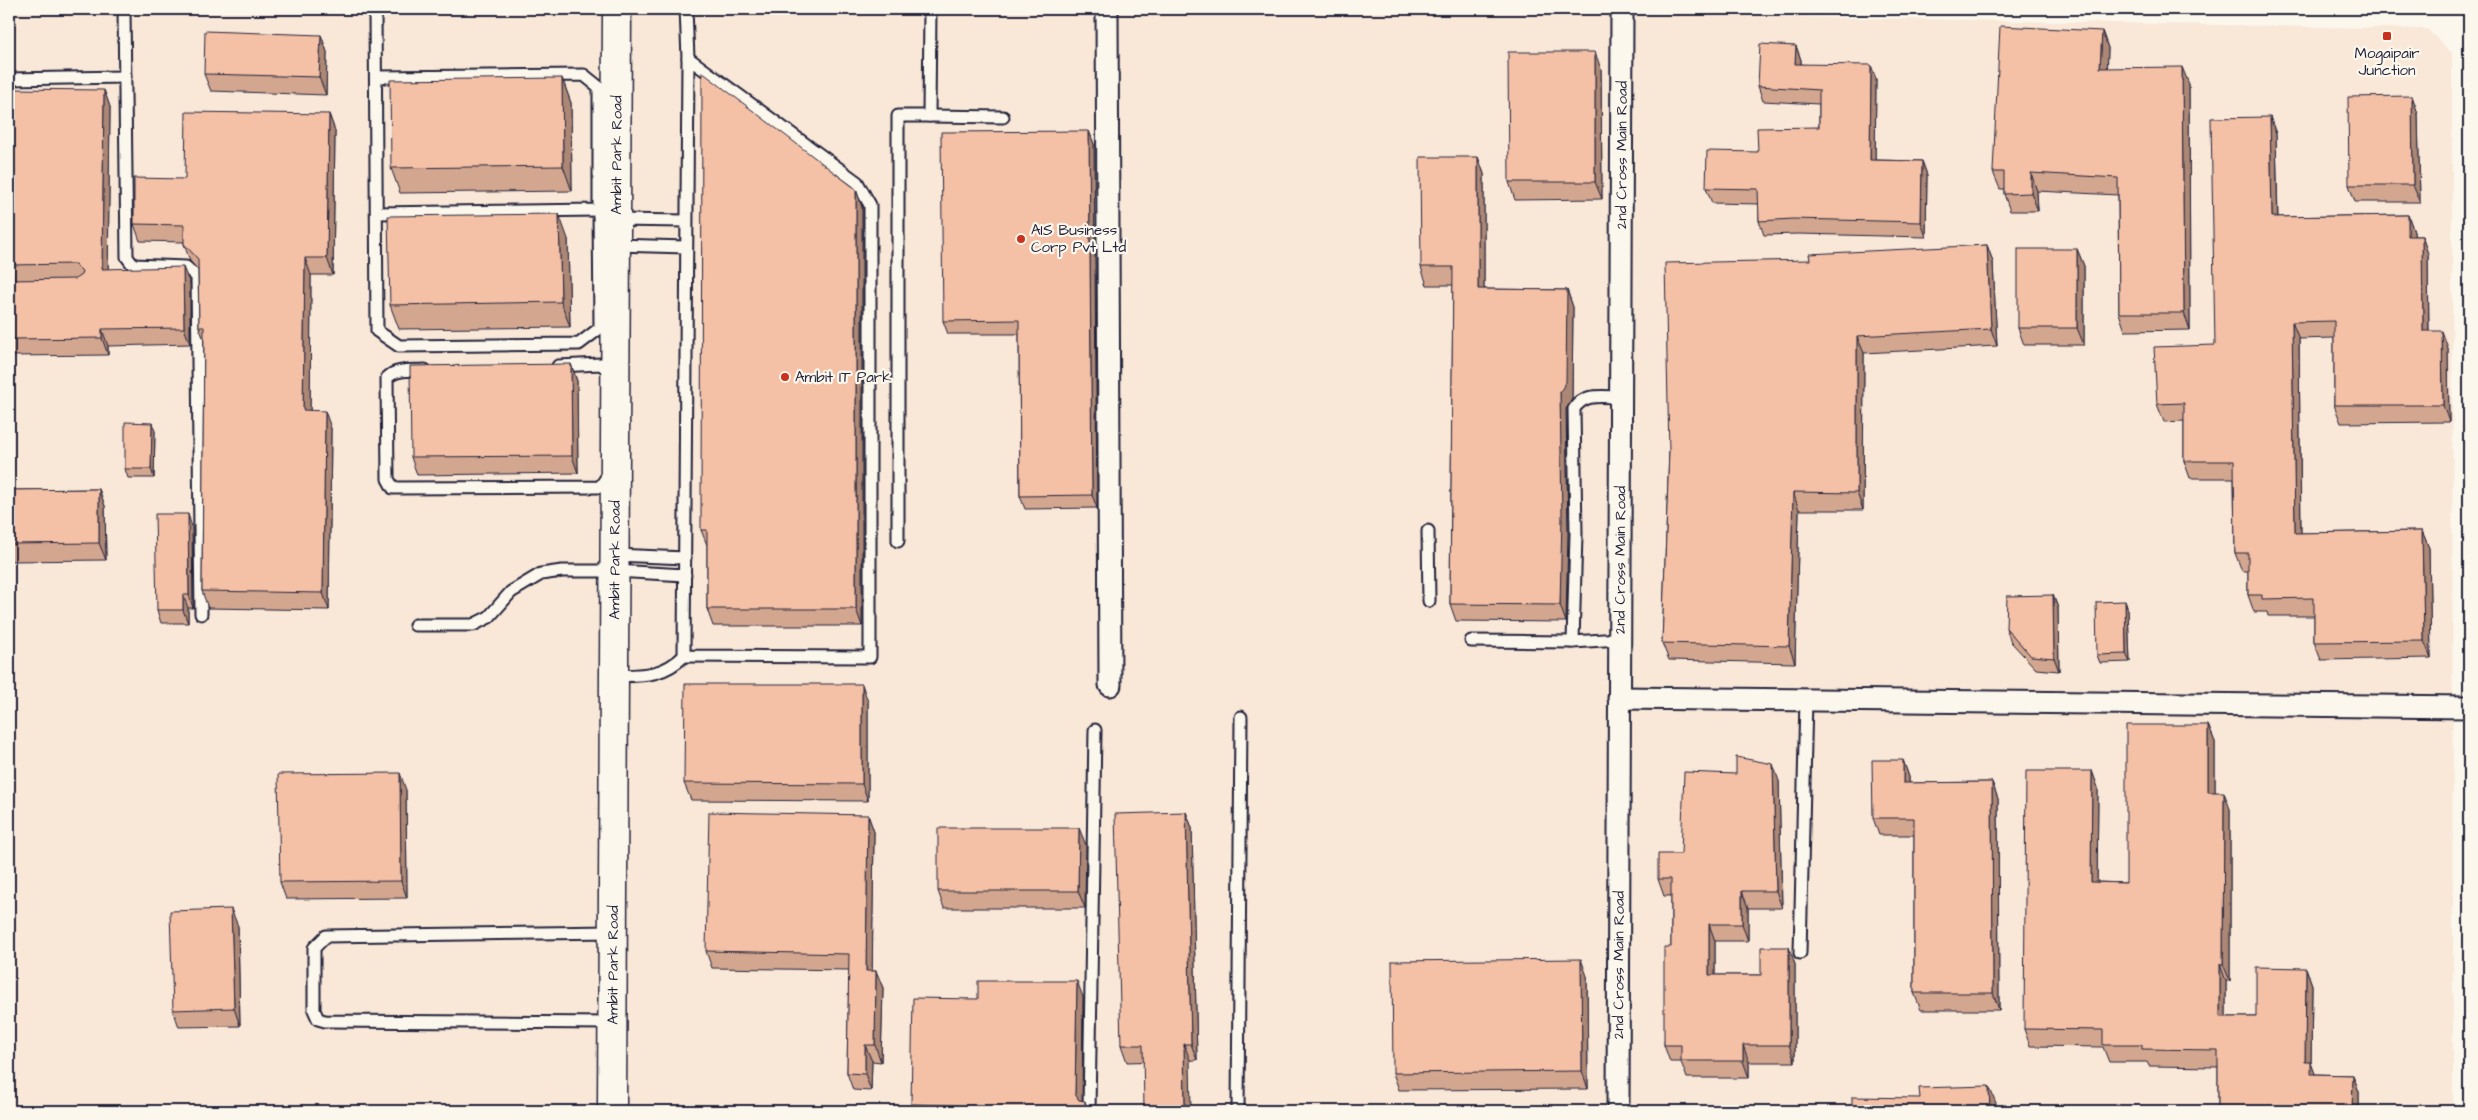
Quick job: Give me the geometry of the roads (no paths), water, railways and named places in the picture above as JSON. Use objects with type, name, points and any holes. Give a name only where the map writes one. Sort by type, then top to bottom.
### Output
[{"type":"street","name":"Ambit Park Road","points":[[612,1111],[615,563],[612,447],[612,221],[617,9]]},
{"type":"street","points":[[1108,9],[1110,685]]},
{"type":"street","name":"2nd Cross Main Road","points":[[1618,1111],[1622,9]]},
{"type":"street","points":[[1619,698],[2469,707]]},
{"type":"lane","points":[[124,9],[129,262],[133,265],[186,267],[197,277],[201,614]]},
{"type":"lane","points":[[375,9],[377,331],[398,346],[579,344],[600,328],[612,221],[599,87],[584,75],[376,77]]},
{"type":"lane","points":[[614,676],[654,674],[674,666],[684,656],[688,58],[686,9]]},
{"type":"lane","points":[[929,116],[930,9]]},
{"type":"lane","points":[[684,656],[870,657],[870,205],[857,182],[688,58]]},
{"type":"lane","points":[[9,79],[125,77]]},
{"type":"lane","points":[[898,541],[898,116],[1003,117]]},
{"type":"lane","points":[[376,213],[612,221],[686,221]]},
{"type":"lane","points":[[612,221],[686,247]]},
{"type":"lane","points":[[543,366],[601,364],[608,370],[613,381]]},
{"type":"lane","points":[[438,370],[400,371],[391,373],[387,378],[388,480],[393,488],[600,487],[610,471],[612,447]]},
{"type":"lane","points":[[1573,642],[1576,534],[1574,409],[1579,400],[1586,397],[1620,396]]},
{"type":"lane","points":[[1428,531],[1429,602]]},
{"type":"lane","points":[[415,625],[473,625],[489,617],[511,592],[541,574],[615,563],[685,558]]},
{"type":"lane","points":[[615,563],[685,575]]},
{"type":"lane","points":[[1470,641],[1573,642],[1619,640]]},
{"type":"lane","points":[[1800,953],[1806,699]]},
{"type":"lane","points":[[1238,1111],[1241,716]]},
{"type":"lane","points":[[1090,1111],[1095,730]]},
{"type":"lane","points":[[613,932],[326,936],[314,948],[314,1010],[318,1019],[325,1021],[613,1023]]},
{"type":"place","name":"Mogaipair Junction","points":[[2387,36]]},
{"type":"place","name":"AIS Business Corp Pvt Ltd","points":[[1021,239]]},
{"type":"place","name":"Ambit IT Park","points":[[785,377]]}]
